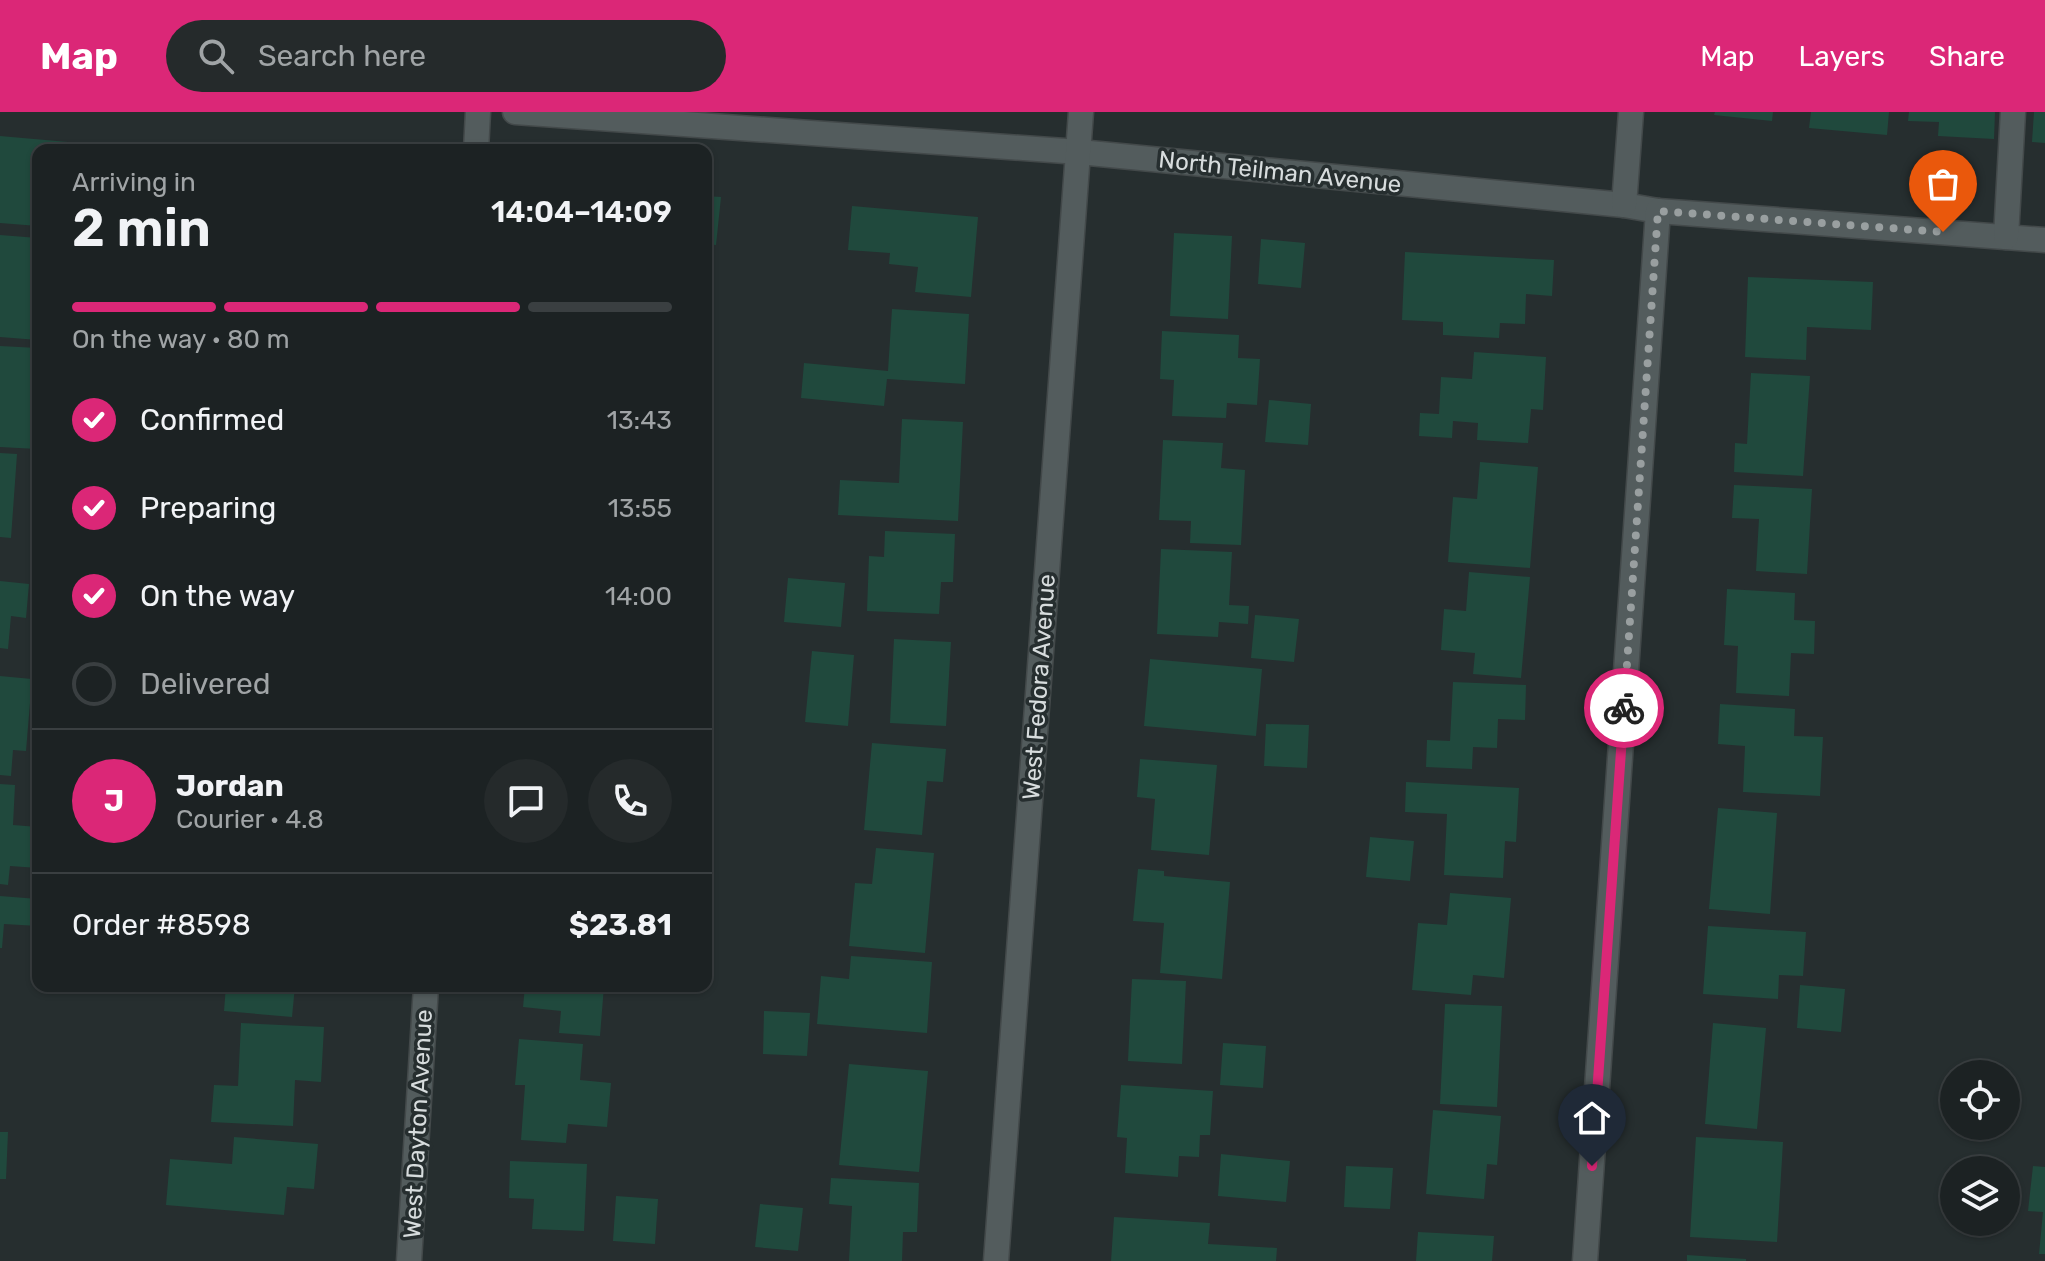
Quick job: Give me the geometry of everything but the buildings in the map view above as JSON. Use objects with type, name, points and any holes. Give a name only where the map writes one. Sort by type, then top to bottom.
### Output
[{"type":"street","points":[[476,144],[478,112]]},
{"type":"street","name":"North Teilman Avenue","points":[[515,112],[1079,152],[1624,205],[1658,211],[2045,240]]},
{"type":"street","name":"West Fedora Avenue","points":[[996,1261],[1081,112]]},
{"type":"street","points":[[1624,205],[1631,112]]},
{"type":"street","points":[[2006,237],[2013,112]]},
{"type":"street","points":[[1585,1261],[1658,211]]},
{"type":"street","name":"West Dayton Avenue","points":[[409,1261],[426,992]]},
{"type":"way so far","points":[[1624,708],[1658,211],[1943,232]]},
{"type":"route","points":[[1592,1166],[1624,708]]}]
